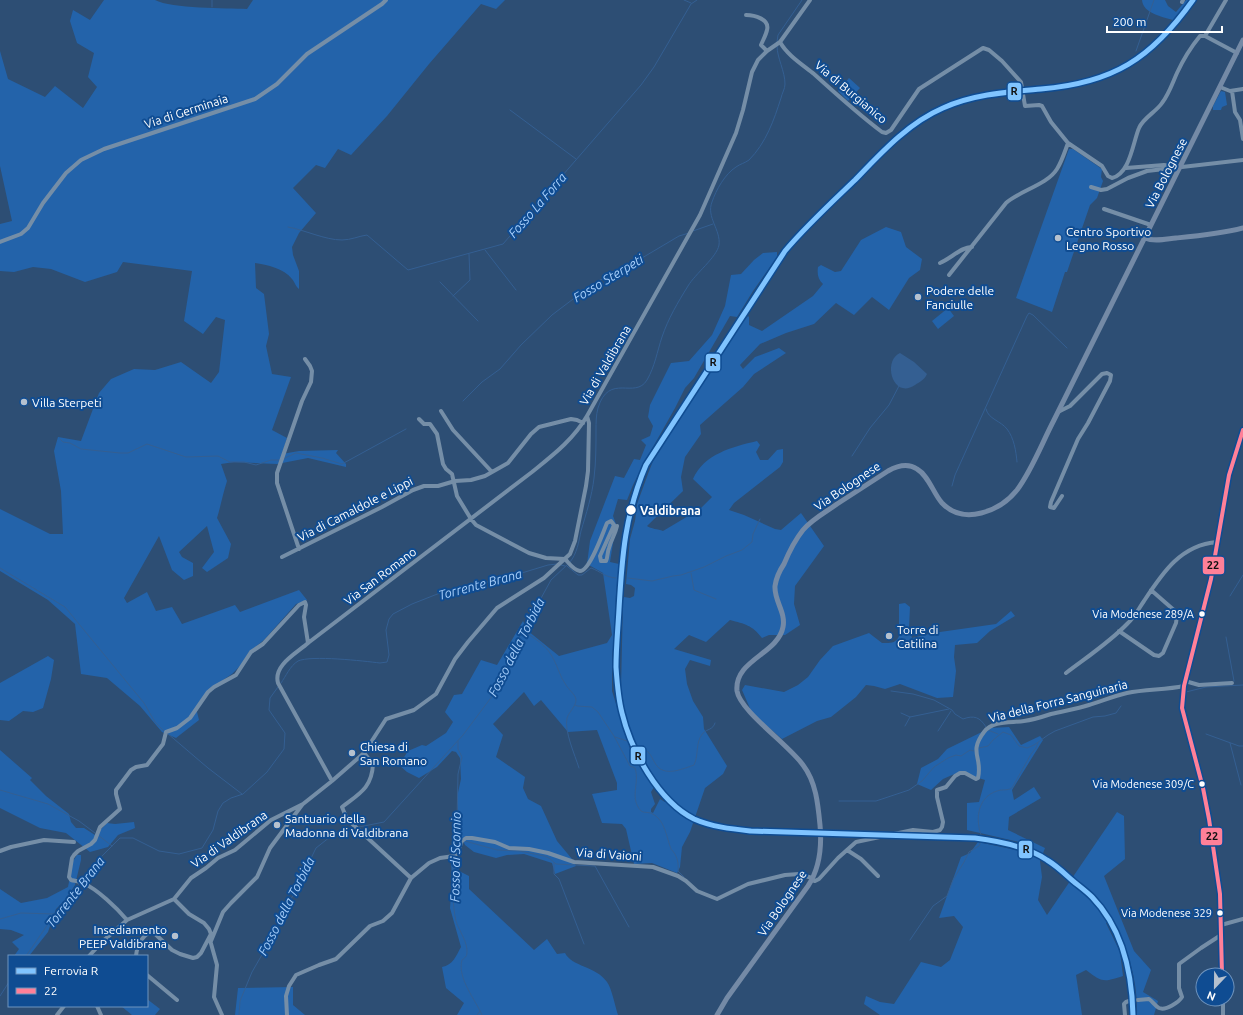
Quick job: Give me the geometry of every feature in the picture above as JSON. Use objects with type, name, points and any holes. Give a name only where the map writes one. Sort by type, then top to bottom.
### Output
[{"type":"main road","name":"Via Bolognese","points":[[717,1015],[812,879],[819,860],[821,837],[819,806],[808,772],[796,756],[748,711],[737,692],[738,681],[743,671],[775,642],[781,634],[784,625],[783,614],[776,597],[775,587],[790,550],[800,534],[812,522],[888,471],[897,467],[913,467],[922,473],[940,500],[946,506],[965,514],[983,513],[997,507],[1013,495],[1022,483],[1058,412],[1243,40]]},
{"type":"main road","points":[[1145,238],[1150,240],[1205,235],[1243,228]]},
{"type":"street","name":"Via di Germinaia","points":[[0,242],[21,234],[28,228],[43,203],[66,173],[81,160],[104,149],[255,99],[277,84],[307,54],[386,0]]},
{"type":"street","name":"Via di Valdibrana","points":[[90,955],[108,936],[127,920],[174,900],[191,878],[218,858],[235,850],[271,820],[303,804],[332,781],[364,753],[386,719],[414,710],[436,694],[455,659],[497,608],[544,578],[570,554],[576,541],[588,471],[589,425],[587,416],[700,215],[736,133],[754,66],[766,50],[779,43],[810,0]]},
{"type":"street","points":[[1205,36],[1226,0]]},
{"type":"street","points":[[746,15],[762,19],[767,26],[768,29],[761,45],[766,50]]},
{"type":"street","points":[[1126,168],[1140,125],[1161,104],[1172,87],[1186,56],[1200,36],[1205,36],[1237,53]]},
{"type":"street","name":"Via di Burgianico","points":[[779,43],[882,132],[886,133],[891,130],[919,89],[982,48],[988,49],[1002,61],[1022,84],[1025,106],[1042,106],[1051,122],[1068,143],[1102,166],[1109,177],[1117,177],[1126,168],[1164,165],[1179,168]]},
{"type":"street","points":[[1220,87],[1232,91],[1243,89]]},
{"type":"street","points":[[1232,91],[1235,112],[1240,121],[1243,139]]},
{"type":"street","points":[[949,275],[1006,203],[1043,182],[1055,172],[1068,143]]},
{"type":"street","points":[[1091,187],[1101,190],[1107,189],[1143,172],[1243,160]]},
{"type":"street","points":[[1104,209],[1151,225]]},
{"type":"street","points":[[940,263],[949,259],[968,246],[972,247]]},
{"type":"street","points":[[299,549],[277,482],[277,473],[302,401],[311,382],[312,371],[305,359]]},
{"type":"street","points":[[1058,412],[1070,406],[1102,374],[1107,373],[1111,375],[1110,380],[1088,423],[1078,439],[1050,507],[1054,508],[1062,496]]},
{"type":"street","points":[[441,411],[453,430],[492,472]]},
{"type":"street","name":"Via San Romano","points":[[332,781],[278,683],[276,675],[279,668],[308,643],[556,453],[564,446],[587,416]]},
{"type":"street","points":[[419,419],[424,424],[430,424],[436,430],[443,464],[451,473],[455,481],[457,496],[476,525],[529,553],[546,558],[565,559],[571,566],[581,571],[587,567],[597,549],[607,523],[611,521],[614,525],[600,556],[601,561],[606,561],[617,526]]},
{"type":"street","name":"Via di Camaldole e Lippi","points":[[282,557],[413,490],[424,486],[438,486],[455,481],[478,478],[492,472],[508,463],[531,434],[539,427],[573,419],[583,423]]},
{"type":"street","points":[[1222,967],[1220,894],[1207,806],[1182,708],[1185,684],[1211,579],[1229,475],[1243,430]]},
{"type":"street","points":[[1238,446],[1243,448]]},
{"type":"street","points":[[1066,672],[1131,620],[1165,571],[1180,556],[1199,545],[1217,542]]},
{"type":"street","points":[[1119,631],[1154,655],[1159,656],[1163,653],[1178,617],[1175,611],[1151,590]]},
{"type":"street","points":[[127,920],[118,910],[89,886],[78,881],[71,880],[70,874],[72,858],[78,851],[95,840],[100,827],[120,809],[116,790],[130,770],[147,765],[158,751],[166,734],[190,718],[208,692],[236,675],[252,652],[263,644],[299,605],[305,602],[304,618],[308,643]]},
{"type":"street","points":[[1185,684],[1199,685],[1232,683]]},
{"type":"street","name":"Via della Forra Sanguinaria","points":[[812,879],[815,881],[819,879],[856,842],[913,830],[933,832],[940,830],[943,822],[937,797],[937,790],[946,787],[960,773],[965,773],[976,779],[978,778],[977,742],[985,730],[989,727],[1005,722],[1028,720],[1064,710],[1087,706],[1128,692],[1172,689],[1185,684]]},
{"type":"street","points":[[364,753],[373,764],[373,775],[364,790],[342,807],[347,820],[411,878]]},
{"type":"street","name":"Via di Valdibrana","points":[[136,955],[139,944],[151,931],[155,932],[176,952],[192,958],[199,956],[210,939],[223,912],[257,877],[270,848],[303,804]]},
{"type":"street","name":"Via di Vaioni","points":[[287,1015],[286,996],[289,986],[296,975],[319,965],[336,960],[370,926],[383,921],[392,914],[411,878],[429,863],[440,858],[454,856],[457,853],[462,841],[466,838],[495,842],[509,848],[529,849],[548,853],[574,862],[653,867],[686,880],[697,891],[717,899],[748,884],[785,875],[799,874],[812,879]]},
{"type":"street","points":[[0,851],[11,847],[44,840],[74,842]]},
{"type":"street","points":[[847,850],[861,858],[878,876]]},
{"type":"street","points":[[174,900],[189,914],[208,926],[211,932],[210,939],[217,965],[214,997],[222,1015]]},
{"type":"street","points":[[1221,925],[1243,919]]},
{"type":"street","points":[[1138,1000],[1149,999],[1157,1007],[1162,1008],[1168,1007],[1181,999],[1179,964],[1222,935]]},
{"type":"street","points":[[92,952],[95,955]]},
{"type":"street","points":[[148,976],[177,1000]]},
{"type":"street","points":[[1125,1015],[1124,1004],[1125,1002],[1129,1001]]},
{"type":"street","points":[[57,1015],[63,1007]]},
{"type":"shaded area","points":[[104,0],[155,0],[186,7],[247,9],[253,0],[505,0],[496,9],[481,4],[429,64],[387,116],[351,155],[338,149],[325,168],[316,165],[293,188],[316,213],[299,233],[292,247],[293,255],[299,271],[299,289],[285,272],[255,263],[256,288],[264,294],[269,334],[266,346],[272,374],[291,377],[272,430],[287,438],[282,454],[299,451],[338,450],[336,453],[346,464],[346,467],[308,458],[277,464],[234,462],[221,464],[227,481],[217,518],[231,544],[228,558],[207,572],[202,568],[214,552],[207,526],[179,552],[182,557],[193,563],[193,576],[184,580],[172,570],[159,536],[124,598],[127,603],[147,592],[156,611],[172,607],[182,624],[235,605],[240,612],[299,590],[307,600],[296,604],[264,640],[249,652],[240,666],[232,674],[208,690],[198,705],[197,712],[199,720],[176,738],[162,732],[140,706],[107,678],[81,674],[75,624],[48,600],[0,571],[0,509],[50,534],[63,534],[61,491],[54,451],[58,437],[81,441],[99,393],[111,379],[134,369],[155,370],[181,362],[211,383],[219,372],[225,320],[216,317],[203,334],[184,321],[192,271],[123,262],[117,272],[85,282],[51,269],[33,267],[14,272],[0,271],[0,224],[12,221],[0,166],[0,51],[8,79],[45,97],[55,86],[83,108],[97,87],[88,77],[94,53],[77,43],[70,21],[73,10],[90,20]]},
{"type":"shaded area","points":[[1142,0],[1165,0],[1168,6],[1176,12],[1186,0],[1191,0],[1176,21],[1150,12],[1143,5]]},
{"type":"shaded area","points":[[849,78],[860,88],[848,101],[838,91]]},
{"type":"shaded area","points":[[1221,91],[1225,92],[1227,105],[1222,107],[1221,110],[1213,110],[1213,106]]},
{"type":"shaded area","name":"Centro Sportivo Legno Rosso","points":[[1069,149],[1073,149],[1102,169],[1101,177],[1103,181],[1097,198],[1090,205],[1052,312],[1016,298]]},
{"type":"shaded area","points":[[886,227],[901,232],[906,247],[922,259],[920,270],[909,278],[889,310],[872,297],[854,315],[836,303],[814,324],[786,333],[760,344],[740,365],[743,369],[755,357],[779,348],[786,353],[754,374],[743,387],[700,425],[701,434],[685,457],[681,477],[683,491],[647,526],[663,531],[700,509],[712,497],[693,479],[698,470],[704,463],[720,453],[757,441],[760,445],[756,452],[760,460],[768,460],[777,450],[783,449],[783,462],[780,467],[734,503],[729,510],[775,529],[781,530],[801,513],[824,546],[795,586],[794,604],[800,625],[785,635],[769,635],[762,638],[755,630],[748,626],[730,620],[706,642],[689,635],[674,649],[711,660],[710,666],[690,660],[685,669],[687,684],[693,701],[703,717],[704,729],[727,766],[723,774],[705,788],[690,832],[682,847],[680,867],[677,873],[652,863],[634,864],[626,829],[622,824],[602,823],[592,794],[617,790],[617,783],[597,730],[568,732],[541,700],[534,706],[524,692],[493,724],[503,735],[496,757],[525,777],[523,788],[528,799],[541,806],[557,841],[576,866],[555,874],[552,863],[524,854],[507,855],[496,858],[474,852],[465,845],[460,834],[457,797],[461,779],[460,758],[456,752],[452,751],[437,767],[419,778],[407,772],[399,765],[408,751],[422,745],[426,746],[446,733],[453,722],[445,712],[454,695],[462,694],[481,660],[497,665],[523,621],[528,631],[559,656],[607,643],[612,635],[603,573],[587,564],[590,541],[615,476],[624,478],[634,459],[640,460],[646,445],[641,440],[650,436],[653,426],[648,417],[650,405],[671,363],[689,361],[712,335],[725,306],[731,275],[741,274],[763,253],[777,252],[777,257],[737,317],[730,316],[694,378],[685,388],[644,463],[627,500],[618,499],[613,516],[616,524],[610,562],[619,564],[612,659],[612,691],[632,755],[654,787],[651,792],[655,804],[651,809],[651,812],[653,813],[660,799],[665,802],[670,797],[648,769],[637,748],[623,709],[621,688],[623,600],[624,597],[630,598],[634,596],[635,588],[626,584],[630,539],[635,521],[637,504],[648,474],[653,461],[734,333],[748,316],[749,325],[762,331],[813,296],[823,284],[818,276],[818,267],[821,265],[835,272],[841,271],[861,240]]},
{"type":"shaded area","points":[[948,308],[954,316],[938,329],[932,321]]},
{"type":"shaded area","points":[[900,353],[914,362],[927,374],[920,382],[907,388],[896,384],[892,378],[892,363],[895,357]]},
{"type":"shaded area","points":[[905,603],[910,607],[909,629],[912,638],[933,633],[996,624],[1011,611],[1015,616],[990,631],[977,643],[955,645],[954,657],[956,671],[953,697],[937,698],[900,684],[885,689],[866,685],[856,697],[831,717],[817,721],[782,739],[752,713],[742,690],[745,685],[784,692],[798,685],[808,677],[820,660],[833,646],[869,633],[882,643],[894,642],[899,636],[899,604]]},
{"type":"shaded area","points":[[48,656],[54,660],[51,679],[43,708],[33,712],[23,711],[9,721],[0,720],[0,683]]},
{"type":"shaded area","points":[[1009,727],[1021,745],[1040,736],[1043,740],[1012,790],[1014,800],[1034,787],[1041,798],[1009,817],[1008,830],[1045,848],[1040,861],[1042,877],[1038,900],[1047,915],[1117,812],[1124,816],[1125,859],[1104,876],[1134,951],[1151,970],[1143,992],[1158,1001],[1154,1015],[1137,1015],[1134,977],[1123,942],[1113,919],[1106,923],[1120,952],[1123,976],[1104,980],[1096,977],[1086,970],[1076,975],[1082,1015],[880,1015],[864,1004],[866,996],[880,1002],[894,1004],[921,962],[941,967],[950,960],[963,927],[954,916],[939,918],[961,857],[970,853],[978,842],[1016,850],[1019,842],[967,830],[967,803],[979,802],[985,780],[959,772],[943,779],[931,790],[917,784],[921,768],[938,759],[947,749],[990,728]]},
{"type":"shaded area","points":[[0,750],[32,778],[30,780],[46,796],[69,814],[71,822],[76,828],[84,828],[95,835],[107,823],[115,824],[134,822],[135,828],[118,835],[108,847],[90,852],[66,833],[40,828],[0,808]]},
{"type":"shaded area","points":[[77,855],[81,855],[75,885],[65,900],[56,909],[48,932],[30,955],[15,955],[19,949],[12,942],[24,935],[11,930],[0,929],[0,889],[21,903],[47,898],[68,887],[73,861]]},
{"type":"shaded area","points":[[451,859],[457,859],[459,871],[469,876],[469,889],[534,950],[547,939],[557,954],[565,953],[568,958],[602,977],[607,982],[610,989],[618,1015],[457,1015],[464,1003],[446,988],[442,967],[452,962],[461,947],[450,908],[452,880]]},
{"type":"shaded area","points":[[293,987],[293,1005],[305,1015],[235,1015],[238,988]]},
{"type":"shaded area","points":[[148,1000],[160,1009],[155,1015],[132,1015],[122,1007],[148,1007]]},
{"type":"waterway","points":[[212,0],[212,7]]},
{"type":"waterway","points":[[684,0],[691,3]]},
{"type":"waterway","name":"Fosso La Forra","points":[[288,227],[335,240],[367,235],[408,270],[503,244],[641,85],[654,67],[691,4],[697,0]]},
{"type":"waterway","name":"Torrente Brana","points":[[777,42],[778,35],[802,0]]},
{"type":"waterway","points":[[1136,51],[1154,0]]},
{"type":"waterway","name":"Torrente Brana","points":[[570,562],[577,547],[593,485],[596,460],[596,419],[598,408],[603,397],[609,391],[622,388],[636,388],[647,380],[654,364],[664,330],[684,292],[691,281],[717,250],[719,239],[712,218],[711,208],[718,187],[732,170],[749,160],[765,139],[785,88],[785,79],[777,46]]},
{"type":"waterway","points":[[510,110],[576,159]]},
{"type":"waterway","name":"Fosso Sterpeti","points":[[693,231],[713,224]]},
{"type":"waterway","name":"Fosso Sterpeti","points":[[463,401],[482,382],[500,369],[521,345],[552,315],[581,293],[600,280],[610,277],[679,236],[689,233]]},
{"type":"waterway","points":[[485,250],[516,290]]},
{"type":"waterway","points":[[453,296],[470,280],[469,254]]},
{"type":"waterway","points":[[440,282],[478,321]]},
{"type":"waterway","points":[[952,486],[955,475],[1029,313],[1033,315],[1067,348]]},
{"type":"waterway","points":[[852,456],[870,428],[889,405],[899,386]]},
{"type":"waterway","points":[[986,409],[992,418],[1007,429],[1014,445],[1017,462]]},
{"type":"waterway","name":"Fosso Sterpeti","points":[[283,459],[296,453],[342,464],[406,429]]},
{"type":"waterway","name":"Fosso Sterpeti","points":[[60,439],[63,442],[70,443],[81,449],[120,453],[128,453],[147,444],[186,457],[218,456],[230,462],[244,462],[256,465],[271,460],[280,460]]},
{"type":"waterway","points":[[628,578],[652,581],[681,575],[704,567],[742,550],[752,542],[753,534],[760,519]]},
{"type":"waterway","name":"Torrente Brana","points":[[281,683],[288,671],[298,661],[305,659],[325,658],[380,663],[387,662],[389,655],[386,630],[389,619],[393,614],[412,604],[445,591],[461,589],[548,565],[557,564]]},
{"type":"waterway","name":"Fosso della Torbida","points":[[359,827],[384,822],[463,735],[496,691],[512,651],[551,580],[568,564]]},
{"type":"waterway","name":"Fosso della Torbida","points":[[561,565],[565,566]]},
{"type":"waterway","points":[[567,566],[578,575],[582,575],[591,568],[616,578]]},
{"type":"waterway","points":[[0,568],[65,607],[144,703],[155,722],[164,731]]},
{"type":"waterway","points":[[691,573],[694,590],[716,599]]},
{"type":"waterway","points":[[1230,596],[1243,575]]},
{"type":"waterway","points":[[524,632],[544,646],[555,661],[567,687],[576,698],[576,702],[567,718],[566,723],[568,736],[579,768]]},
{"type":"waterway","points":[[1226,637],[1234,681]]},
{"type":"waterway","points":[[1186,692],[1206,687],[1243,685]]},
{"type":"waterway","name":"Torrente Brana","points":[[81,881],[96,862],[120,838],[133,838],[159,851],[179,854],[202,848],[213,830],[218,811],[223,803],[231,798],[243,794],[267,772],[284,749],[285,733],[269,710],[270,698],[278,687]]},
{"type":"waterway","points":[[891,691],[913,694],[934,700],[952,710],[963,719],[970,717],[979,719],[986,727]]},
{"type":"waterway","points":[[575,705],[592,707],[598,712],[614,736],[630,766],[635,768],[635,796],[638,806],[642,812],[651,813],[659,819],[666,833],[671,849],[677,859],[678,871],[684,877]]},
{"type":"waterway","points":[[979,748],[988,746],[1003,732],[1011,735],[1019,746],[1027,748],[1055,731],[1093,717],[1116,713],[1121,706]]},
{"type":"waterway","points":[[901,713],[910,717],[949,709]]},
{"type":"waterway","points":[[938,731],[951,711]]},
{"type":"waterway","points":[[905,726],[910,717]]},
{"type":"waterway","points":[[615,737],[646,750],[658,768],[673,771],[694,765],[699,740],[703,733],[713,727],[715,723]]},
{"type":"waterway","points":[[988,730],[998,734]]},
{"type":"waterway","points":[[167,733],[208,768],[242,794]]},
{"type":"waterway","points":[[1206,734],[1239,746],[1243,746]]},
{"type":"waterway","name":"Fosso di Scornio","points":[[453,853],[457,821],[458,774],[462,757],[458,749],[458,741]]},
{"type":"waterway","points":[[981,835],[978,815],[982,803],[991,794],[999,790],[1012,788],[1038,743]]},
{"type":"waterway","points":[[1230,743],[1241,785]]},
{"type":"waterway","points":[[839,801],[876,801],[909,790],[922,781],[934,767],[948,758],[956,755],[961,756],[970,750],[974,751]]},
{"type":"waterway","points":[[0,790],[48,804],[79,821],[95,833]]},
{"type":"waterway","name":"Fosso della Torbida","points":[[239,1015],[240,1001],[252,972],[274,934],[316,848],[335,833],[354,828]]},
{"type":"waterway","name":"Fosso di Scornio","points":[[456,833],[462,839]]},
{"type":"waterway","points":[[98,835],[112,846]]},
{"type":"waterway","points":[[465,841],[497,850],[520,851],[544,856],[556,864],[595,866],[629,927]]},
{"type":"waterway","points":[[910,940],[933,906],[947,896],[953,880],[969,852],[979,846],[981,841]]},
{"type":"waterway","name":"Fosso di Scornio","points":[[454,859],[453,890],[456,921],[467,949],[466,956],[462,960],[462,974],[464,981],[482,1015]]},
{"type":"waterway","points":[[554,863],[554,874],[559,879],[584,944]]},
{"type":"waterway","name":"Torrente Brana","points":[[27,955],[55,914],[79,884]]},
{"type":"waterway","points":[[0,919],[21,913],[54,914]]},
{"type":"waterway","name":"Torrente Brana","points":[[0,996],[8,984]]},
{"type":"waterway","name":"Fosso di Scornio","points":[[477,1015],[480,1011]]},
{"type":"tunnel","points":[[1129,1001],[1138,1000]]},
{"type":"rail line","name":"R","points":[[1133,1015],[1127,967],[1118,937],[1111,923],[1092,897],[1054,865],[1039,855],[1003,843],[975,838],[751,831],[715,826],[694,819],[681,811],[658,787],[639,758],[632,743],[622,713],[617,684],[617,645],[623,553],[633,501],[646,465],[785,251],[793,242],[885,149],[907,130],[930,114],[955,103],[979,97],[1066,86],[1089,81],[1110,74],[1145,53],[1162,38],[1193,0]]},
{"type":"transit line","name":"22","points":[[1222,967],[1220,894],[1209,819],[1203,788],[1182,708],[1184,686],[1211,579],[1229,475],[1243,430]]},
{"type":"place","name":"Centro Sportivo Legno Rosso","points":[[1058,238]]},
{"type":"place","name":"Podere delle Fanciulle","points":[[918,297]]},
{"type":"place","name":"Villa Sterpeti","points":[[24,402]]},
{"type":"place","name":"Valdibrana","points":[[631,510]]},
{"type":"place","name":"Via Modenese 289/A","points":[[1202,614]]},
{"type":"place","name":"Torre di Catilina","points":[[889,636]]},
{"type":"place","name":"Chiesa di San Romano","points":[[352,753]]},
{"type":"place","name":"Via Modenese 309/C","points":[[1202,784]]},
{"type":"place","name":"Santuario della Madonna di Valdibrana","points":[[277,825]]},
{"type":"place","name":"Via Modenese 329","points":[[1220,913]]},
{"type":"place","name":"Insediamento PEEP Valdibrana","points":[[175,936]]}]
